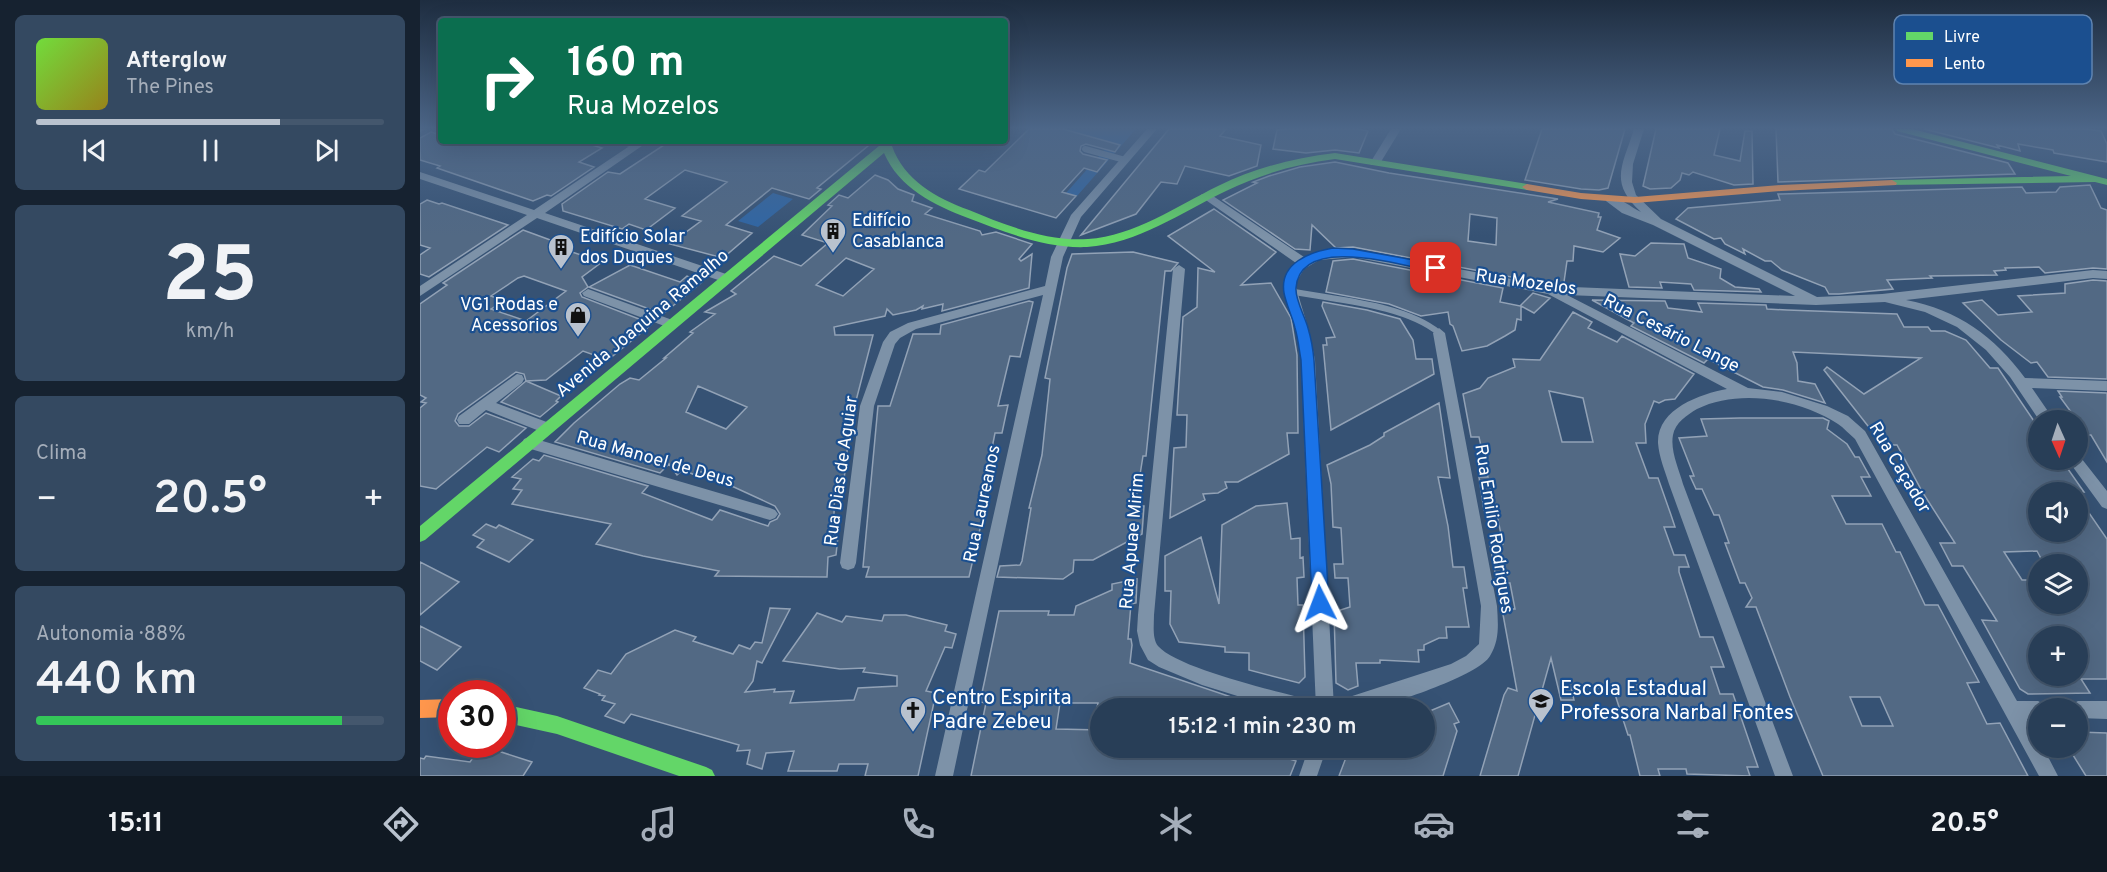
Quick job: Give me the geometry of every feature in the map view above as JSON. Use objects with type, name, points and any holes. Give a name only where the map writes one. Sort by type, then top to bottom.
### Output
[{"type":"street","points":[[420,292],[608,165]]},
{"type":"street","name":"Avenida Joaquina Ramalho","points":[[420,535],[860,165]]},
{"type":"street","points":[[895,165],[909,181],[931,197],[968,213],[1063,241],[1089,243],[1121,236],[1272,165]]},
{"type":"street","name":"Rua Laureanos","points":[[944,776],[1049,289],[1063,241],[1077,215],[1120,165]]},
{"type":"street","points":[[1389,165],[1610,199],[1635,200],[1781,188],[2010,180],[2101,180]]},
{"type":"street","points":[[1629,165],[1624,181],[1627,190],[1656,222]]},
{"type":"street","points":[[2010,180],[2029,172],[2025,165]]},
{"type":"street","points":[[2040,165],[2101,180]]},
{"type":"street","points":[[420,175],[725,278]]},
{"type":"street","points":[[1206,196],[1303,262],[1292,274],[1290,291],[1303,331],[1308,360],[1325,698]]},
{"type":"street","points":[[1610,199],[1626,210],[1656,222],[1816,301]]},
{"type":"street","name":"Rua Mozelos","points":[[1303,262],[1316,255],[1333,252],[1353,253],[1548,290],[1816,301],[1882,298]]},
{"type":"street","name":"Rua Apuae Mirim","points":[[1179,269],[1146,615],[1147,644],[1155,655],[1176,667],[1274,698]]},
{"type":"street","points":[[1882,298],[2093,274],[2107,275]]},
{"type":"street","name":"Rua Dias de Aguiar","points":[[848,563],[867,406],[889,342],[895,335],[912,326],[1049,289]]},
{"type":"street","name":"Rua Cesário Lange","points":[[1548,290],[1746,393]]},
{"type":"street","points":[[588,293],[671,324]]},
{"type":"street","points":[[1882,298],[1942,313],[1968,326],[1997,351],[2040,410]]},
{"type":"street","name":"Rua Emilio Rodrigues","points":[[1373,698],[1461,669],[1481,655],[1490,636],[1489,606],[1438,333]]},
{"type":"street","points":[[464,420],[517,378]]},
{"type":"street","points":[[2021,383],[2107,386]]},
{"type":"street","name":"Rua Caçador","points":[[1784,776],[1667,454],[1666,432],[1676,416],[1692,405],[1715,398],[1746,393],[1786,399],[1819,409],[1843,420],[1860,435],[2049,776]]},
{"type":"street","points":[[485,404],[547,428]]},
{"type":"street","name":"Rua Manoel de Deus","points":[[530,443],[770,514]]},
{"type":"street","points":[[2083,470],[2107,503]]},
{"type":"street","points":[[2090,479],[2107,479]]},
{"type":"street","points":[[420,709],[438,708]]},
{"type":"street","points":[[2013,710],[2028,710]]},
{"type":"street","points":[[2088,710],[2107,710]]},
{"type":"street","points":[[516,716],[557,725],[667,771],[706,776]]},
{"type":"street","points":[[1308,776],[1314,758]]},
{"type":"lane","points":[[1290,291],[1408,317],[1430,324],[1438,333]]},
{"type":"shaded area","points":[[1091,165],[1104,165],[1077,196],[1066,193]]},
{"type":"shaded area","points":[[773,193],[793,199],[758,227],[738,221]]},
{"type":"building","points":[[437,165],[594,167],[551,196],[547,195],[533,201],[437,168],[440,166]]},
{"type":"building","points":[[633,165],[845,165],[817,188],[821,189],[809,199],[772,188],[726,225],[752,233],[723,258],[670,244],[701,221],[682,216],[727,182],[685,170],[645,199],[675,208],[646,230],[629,224],[622,229],[563,211],[562,204],[608,172],[620,174]]},
{"type":"building","points":[[992,165],[1103,165],[1097,172],[1084,168],[1062,192],[1076,196],[1056,218],[959,189],[979,170],[985,172]]},
{"type":"building","points":[[1139,165],[1257,165],[1229,176],[1185,166],[1177,184],[1161,182],[1136,214],[1081,235]]},
{"type":"building","points":[[1313,165],[1351,165],[1558,199],[1548,202],[1599,213],[1598,217],[1601,217],[1597,230],[1620,238],[1603,252],[1574,246],[1573,261],[1567,261],[1562,284],[1548,284],[1353,247],[1336,248],[1312,225],[1310,250],[1295,249],[1223,200],[1257,183],[1253,182]],"holes":[[[1470,214],[1497,218],[1496,245],[1468,241]]]},
{"type":"building","points":[[1530,165],[1615,165],[1608,188],[1599,190],[1525,180]]},
{"type":"building","points":[[1648,165],[1753,165],[1753,184],[1734,185],[1693,172],[1689,175],[1682,173],[1680,180],[1671,188],[1650,189],[1643,186]]},
{"type":"building","points":[[1777,165],[2009,165],[2015,174],[1778,182]]},
{"type":"building","points":[[875,175],[888,180],[898,189],[914,195],[912,201],[932,208],[925,214],[980,231],[982,235],[996,232],[1032,244],[1019,259],[1021,261],[1032,254],[1029,288],[942,311],[943,304],[922,309],[923,306],[916,310],[893,315],[887,309],[885,316],[834,327],[835,335],[873,335],[850,424],[843,489],[835,490],[833,537],[838,536],[836,555],[828,557],[827,577],[715,576],[719,571],[596,544],[611,524],[512,504],[522,490],[513,489],[521,479],[512,477],[533,459],[539,461],[544,455],[648,486],[642,493],[712,520],[720,510],[768,526],[770,522],[777,519],[780,514],[775,506],[699,471],[695,475],[683,470],[677,475],[669,464],[660,473],[555,442],[620,384],[630,378],[639,380],[666,358],[664,358],[693,333],[690,332],[715,314],[705,312],[736,294],[731,291],[774,256],[801,266],[828,243],[802,235],[832,206],[828,205],[839,195],[848,198]],"holes":[[[846,258],[874,269],[843,296],[816,285]],[[698,386],[747,407],[726,429],[686,412]]]},
{"type":"building","points":[[2090,185],[2101,208],[2107,210],[2107,269],[2093,268],[2045,273],[2039,267],[2005,268],[2006,270],[1994,271],[1997,275],[1930,276],[1932,278],[1887,280],[1893,289],[1839,294],[1829,294],[1825,287],[1782,270],[1771,261],[1765,261],[1743,249],[1745,254],[1725,244],[1721,238],[1714,239],[1676,219],[1688,208],[1780,200],[1778,194],[2022,187],[2026,193],[2056,192],[2060,187]]},
{"type":"building","points":[[427,200],[508,225],[429,277],[420,274],[420,255],[430,248],[420,245],[420,204]]},
{"type":"building","points":[[1214,209],[1276,252],[1241,285],[1271,283],[1291,318],[1297,355],[1298,433],[1287,433],[1289,454],[1238,482],[1225,482],[1227,488],[1218,493],[1203,494],[1205,500],[1170,518],[1174,448],[1186,447],[1187,415],[1177,415],[1183,317],[1197,307],[1198,268],[1215,272],[1168,236]]},
{"type":"building","points":[[523,230],[564,245],[560,248],[602,262],[582,277],[588,287],[580,293],[582,297],[652,324],[608,360],[583,351],[546,380],[526,381],[524,374],[516,372],[458,414],[455,421],[459,426],[469,426],[486,413],[526,428],[499,452],[487,447],[436,489],[420,486],[420,408],[426,403],[421,402],[426,398],[420,395],[420,304],[447,285],[443,283]],"holes":[[[524,276],[566,291],[526,321],[491,309],[504,301],[491,296]]]},
{"type":"building","points":[[1651,243],[1684,244],[1688,258],[1721,269],[1720,278],[1735,287],[1759,289],[1761,292],[1694,290],[1691,284],[1660,282],[1662,288],[1629,287],[1620,254],[1635,256]]},
{"type":"building","points":[[1133,252],[1178,263],[1171,271],[1165,271],[1146,456],[1143,456],[1135,506],[1144,506],[1142,534],[1093,560],[1074,560],[1073,572],[1063,579],[997,577],[1000,566],[1020,565],[1022,561],[1031,508],[1029,508],[1042,455],[1050,379],[1045,378],[1067,268],[1072,254]]},
{"type":"building","points":[[1353,259],[1503,288],[1500,302],[1520,306],[1533,293],[1550,298],[1534,313],[1521,306],[1521,320],[1517,319],[1515,330],[1487,346],[1462,351],[1453,326],[1450,324],[1448,312],[1421,316],[1389,304],[1326,292],[1333,261]]},
{"type":"building","points":[[630,265],[680,282],[687,276],[702,282],[663,314],[589,287]]},
{"type":"building","points":[[2093,280],[2107,281],[2107,379],[2048,377],[2037,362],[2031,363],[2001,340],[1963,303],[1982,300],[1998,315],[2032,312],[2018,296],[2065,293],[2065,284]]},
{"type":"building","points":[[1592,300],[1665,301],[1668,308],[1702,312],[1698,303],[1766,305],[1767,309],[1897,314],[1904,327],[1928,327],[1931,331],[1945,331],[1966,340],[1990,368],[1998,368],[2028,412],[2028,470],[2069,470],[2077,482],[2028,482],[2028,542],[2088,542],[2088,511],[2107,539],[2107,679],[2088,679],[2088,626],[2028,626],[2028,686],[2086,686],[2090,693],[2028,694],[2020,689],[1982,620],[1997,621],[1963,566],[1952,566],[1940,543],[1955,543],[1923,493],[1897,445],[1887,445],[1868,426],[1824,370],[1827,367],[1864,394],[1921,358],[1793,352],[1797,363],[1798,381],[1815,384],[1825,403],[1783,390],[1763,387],[1708,359],[1704,363],[1631,326],[1634,323]]},
{"type":"building","points":[[1029,301],[1033,302],[1020,357],[1010,356],[998,406],[1008,405],[1002,433],[995,433],[986,478],[988,478],[985,498],[987,498],[969,577],[866,577],[869,567],[863,567],[878,406],[890,406],[913,334],[940,334],[941,325]]},
{"type":"building","points":[[1323,302],[1400,319],[1413,340],[1416,359],[1432,359],[1434,374],[1331,430],[1323,345],[1327,345],[1326,338],[1335,337],[1322,306]]},
{"type":"building","points":[[1573,312],[1592,322],[1588,328],[1617,342],[1622,336],[1694,374],[1675,399],[1659,403],[1654,401],[1645,424],[1646,443],[1636,443],[1649,478],[1658,478],[1671,515],[1675,527],[1664,527],[1674,555],[1685,555],[1689,567],[1679,567],[1679,572],[1700,637],[1713,637],[1724,667],[1711,667],[1720,694],[1733,694],[1758,767],[1747,767],[1750,776],[1687,774],[1686,769],[1658,769],[1660,776],[1640,776],[1630,735],[1628,735],[1613,688],[1571,687],[1574,700],[1561,700],[1551,658],[1518,776],[1480,776],[1504,695],[1508,688],[1517,691],[1502,609],[1515,609],[1510,583],[1497,583],[1490,544],[1503,544],[1496,510],[1484,510],[1479,477],[1488,477],[1479,437],[1471,437],[1463,394],[1480,388],[1488,378],[1515,367],[1513,359],[1540,360]],"holes":[[[1549,391],[1583,398],[1593,442],[1562,442]]]},
{"type":"building","points":[[526,381],[561,396],[556,401],[558,402],[540,417],[501,402]]},
{"type":"building","points":[[2058,391],[2107,393],[2107,462],[2091,435],[2088,435],[2088,410],[2070,410],[2060,397],[2062,397]]},
{"type":"building","points":[[1439,403],[1450,478],[1438,477],[1448,526],[1453,567],[1464,567],[1467,588],[1463,588],[1469,627],[1446,627],[1447,638],[1439,638],[1424,645],[1424,650],[1418,650],[1419,662],[1380,660],[1380,663],[1356,663],[1358,686],[1348,690],[1336,683],[1334,612],[1350,607],[1348,578],[1335,578],[1334,564],[1343,564],[1341,528],[1333,527],[1331,484],[1327,465],[1370,445],[1384,436],[1384,433]]},
{"type":"building","points":[[1823,418],[1829,421],[1827,429],[1847,444],[1855,457],[1859,457],[1870,477],[1861,477],[1871,496],[1832,496],[1846,524],[1882,524],[1896,552],[1900,552],[1925,605],[1938,605],[1979,682],[1967,683],[1987,724],[2000,723],[2028,776],[1823,776],[1756,607],[1746,607],[1752,598],[1745,583],[1740,583],[1725,543],[1729,543],[1719,515],[1714,515],[1702,489],[1696,489],[1690,476],[1694,476],[1679,438],[1707,436],[1701,419]],"holes":[[[1850,697],[1880,697],[1893,726],[1862,726]]]},
{"type":"building","points":[[1287,503],[1291,539],[1300,538],[1300,558],[1303,557],[1304,577],[1297,578],[1298,605],[1303,605],[1305,677],[1299,683],[1249,670],[1249,653],[1225,652],[1225,647],[1179,642],[1170,624],[1171,591],[1165,591],[1165,556],[1201,537],[1219,604],[1222,525],[1256,506]]},
{"type":"building","points":[[486,524],[496,528],[499,525],[533,540],[509,562],[477,547],[484,540],[473,535]]},
{"type":"building","points":[[420,562],[459,582],[420,615]]},
{"type":"building","points":[[1137,579],[1136,603],[1131,604],[1128,639],[1131,639],[1132,645],[1130,663],[1234,698],[1090,698],[1090,703],[1060,703],[1056,729],[1090,730],[1090,758],[1286,758],[1296,761],[1290,776],[971,776],[986,703],[980,702],[999,611],[1049,611],[1048,615],[1074,615],[1076,606],[1112,590],[1112,584]]},
{"type":"building","points":[[770,608],[790,609],[762,663],[757,661],[753,681],[745,692],[775,689],[774,692],[794,691],[790,703],[854,700],[858,688],[897,686],[897,676],[863,672],[865,668],[840,669],[783,661],[817,613],[842,622],[846,616],[882,621],[884,615],[906,615],[947,625],[945,631],[956,634],[952,648],[945,647],[926,691],[936,693],[918,776],[865,776],[868,764],[839,764],[837,771],[788,771],[794,751],[766,753],[762,769],[747,764],[750,750],[737,751],[739,745],[631,714],[624,723],[605,716],[615,704],[602,700],[605,696],[584,688],[598,670],[611,674],[626,654],[675,630],[696,637],[693,641],[733,654],[739,645],[750,649],[755,642],[762,643]]},
{"type":"building","points":[[420,626],[461,647],[437,670],[420,661]]},
{"type":"building","points":[[1449,703],[1459,722],[1454,724],[1457,731],[1443,776],[1339,776],[1346,758],[1435,758],[1435,709]]},
{"type":"building","points":[[2088,732],[2107,733],[2107,776],[2086,776],[2075,758],[2088,758]]},
{"type":"building","points":[[426,756],[470,762],[473,758],[516,757],[532,762],[523,776],[420,776],[420,758],[424,759]]},
{"type":"traffic: fast","points":[[420,535],[862,165]]},
{"type":"traffic: fast","points":[[895,165],[904,177],[919,189],[961,211],[1035,236],[1076,243],[1092,243],[1117,238],[1145,227],[1249,176],[1283,165]]},
{"type":"traffic: fast","points":[[1392,165],[1527,187]]},
{"type":"traffic: fast","points":[[2042,165],[2107,182]]},
{"type":"traffic: fast","points":[[1892,183],[2094,179]]},
{"type":"traffic: fast","points":[[516,716],[557,725],[706,776]]},
{"type":"traffic: slow","points":[[1527,187],[1581,196],[1635,200],[1781,188],[1892,183]]},
{"type":"traffic: slow","points":[[420,709],[438,708]]},
{"type":"place","name":"Edifício Casablanca","points":[[833,254]]},
{"type":"place","name":"Edifício Solar dos Duques","points":[[561,270]]},
{"type":"place","name":"VG1 Rodas e Acessorios","points":[[578,338]]},
{"type":"place","name":"Escola Estadual Professora Narbal Fontes","points":[[1541,724]]},
{"type":"place","name":"Centro Espirita Padre Zebeu","points":[[913,733]]},
{"type":"route","points":[[1320,603],[1308,360],[1303,331],[1290,291],[1289,284],[1292,274],[1303,262],[1316,255],[1333,252],[1353,253],[1436,268]]}]
